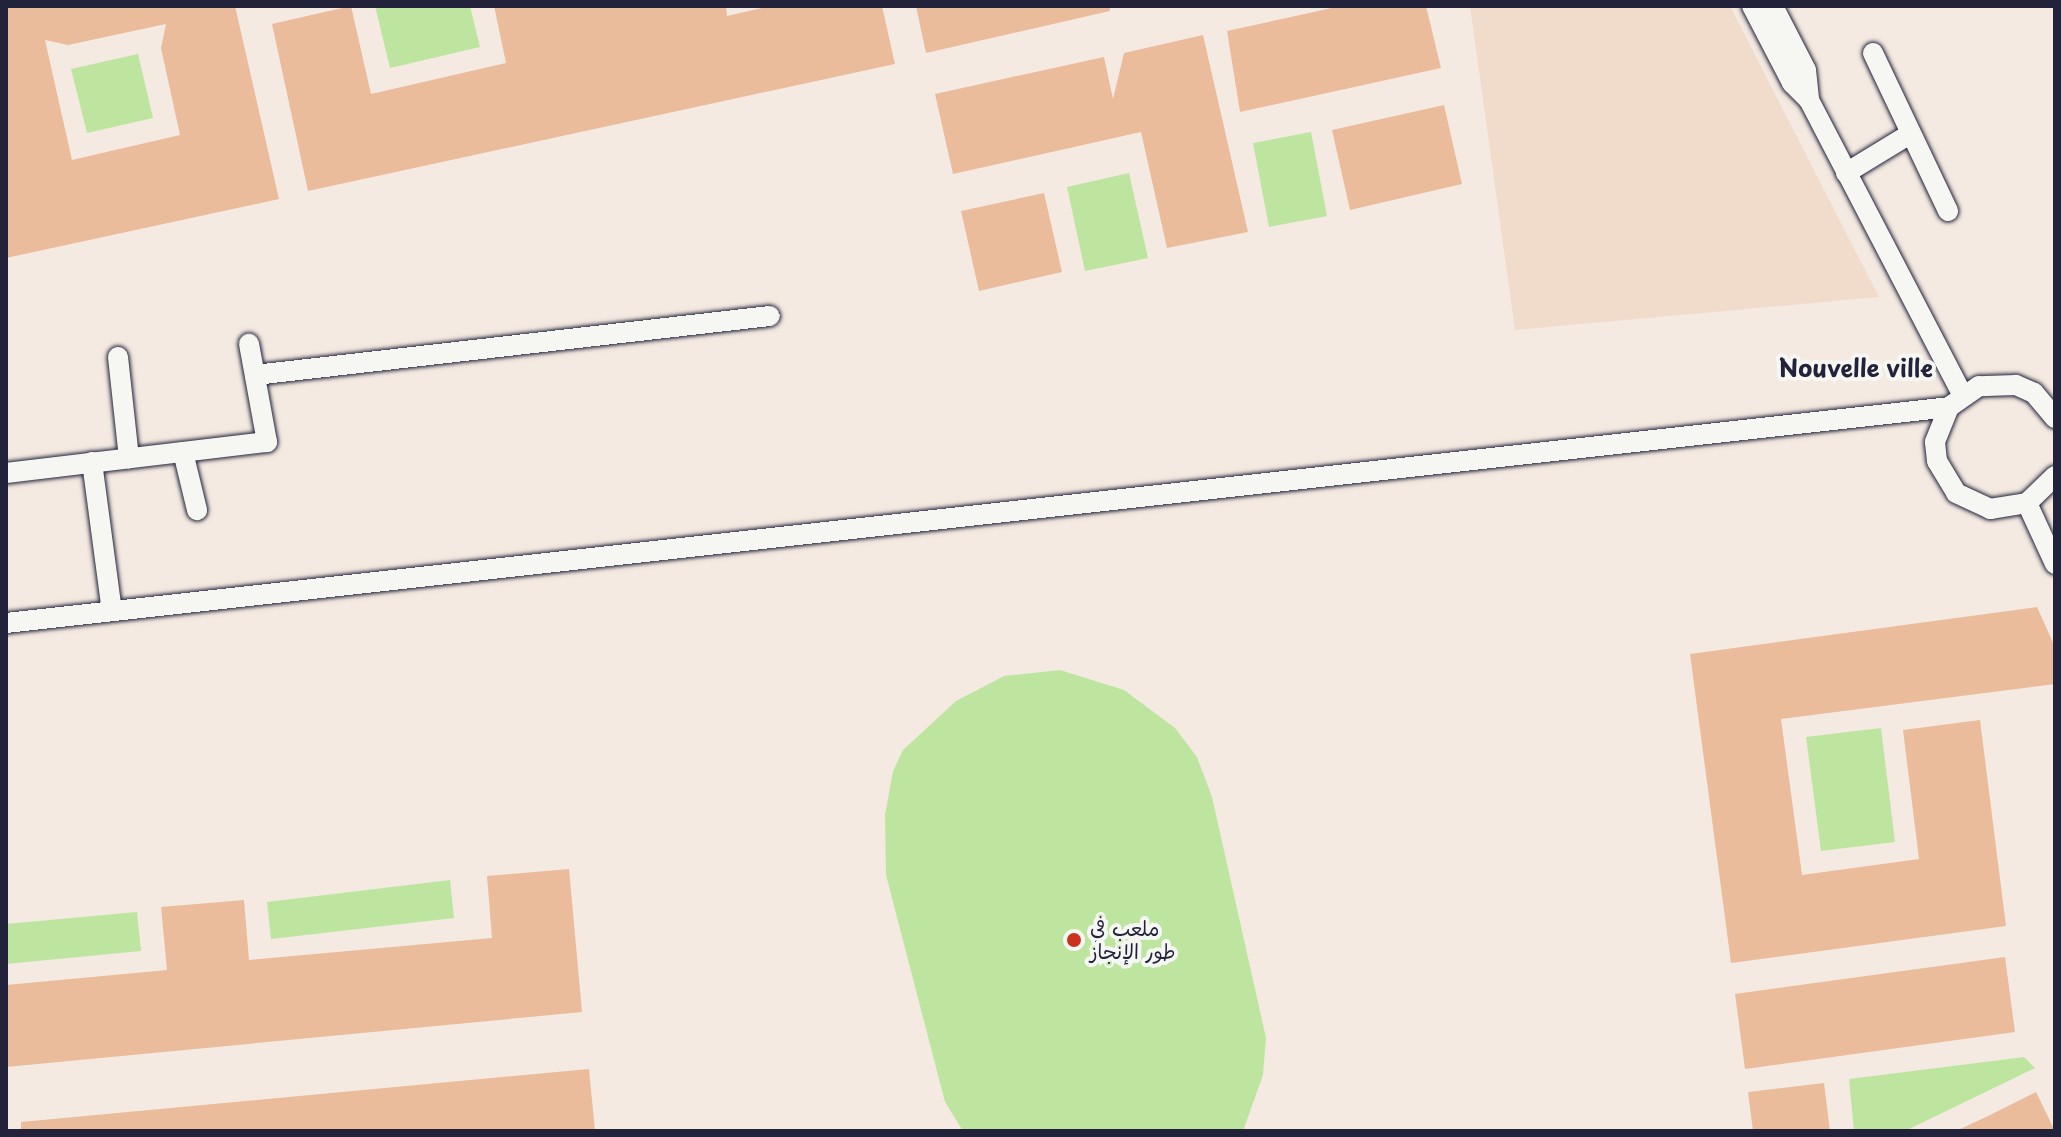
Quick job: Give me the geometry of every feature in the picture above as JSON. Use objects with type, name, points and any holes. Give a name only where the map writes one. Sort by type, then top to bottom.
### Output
[{"type":"street","points":[[1752,6],[1792,83],[1809,100],[1955,401]]},
{"type":"street","points":[[1773,6],[1806,70],[1809,100]]},
{"type":"street","points":[[1873,53],[1948,211]]},
{"type":"street","points":[[1846,173],[1910,134]]},
{"type":"street","points":[[255,375],[770,316]]},
{"type":"street","points":[[6,473],[267,442],[249,344]]},
{"type":"street","points":[[118,357],[129,458]]},
{"type":"street","points":[[6,623],[1955,401],[1998,383],[2034,393],[2055,388]]},
{"type":"street","points":[[2034,393],[2055,418]]},
{"type":"street","points":[[1955,401],[1939,424],[1937,461],[1956,493],[1990,509],[2027,503],[2055,477]]},
{"type":"street","points":[[183,452],[197,510]]},
{"type":"street","points":[[92,462],[112,611]]},
{"type":"street","points":[[2027,503],[2055,564]]},
{"type":"shaded area","points":[[1470,6],[1730,6],[1879,297],[1515,330]]},
{"type":"green space","points":[[375,6],[470,6],[480,47],[390,68]]},
{"type":"green space","points":[[138,54],[153,118],[87,133],[71,69]]},
{"type":"green space","points":[[1311,132],[1327,216],[1269,227],[1253,143]]},
{"type":"green space","points":[[1129,173],[1148,258],[1085,271],[1067,187]]},
{"type":"green space","name":"ملعب في طور الإنجاز","points":[[1060,670],[1124,690],[1175,728],[1197,757],[1212,797],[1266,1038],[1263,1075],[1243,1131],[963,1131],[945,1102],[886,875],[885,815],[893,771],[903,750],[956,701],[1004,676]]},
{"type":"green space","points":[[1881,728],[1895,842],[1821,851],[1806,737]]},
{"type":"green space","points":[[450,880],[454,918],[271,939],[267,902]]},
{"type":"green space","points":[[137,912],[141,951],[6,964],[6,924]]},
{"type":"green space","points":[[2024,1057],[2035,1068],[1905,1131],[1854,1131],[1849,1079]]},
{"type":"building","points":[[6,6],[235,6],[279,199],[6,258]],"holes":[[[166,24],[161,48],[180,135],[72,160],[45,40],[68,45]]]},
{"type":"building","points":[[351,6],[371,94],[506,63],[494,6],[726,6],[727,16],[770,6],[882,6],[895,64],[308,191],[272,24]]},
{"type":"building","points":[[916,6],[1110,6],[1110,11],[926,53]]},
{"type":"building","points":[[1341,6],[1426,6],[1441,68],[1240,112],[1227,31]]},
{"type":"building","points":[[1203,35],[1248,232],[1167,248],[1141,132],[953,174],[935,94],[1104,57],[1113,99],[1124,53]]},
{"type":"building","points":[[1444,105],[1462,184],[1350,210],[1332,130]]},
{"type":"building","points":[[1044,193],[1062,272],[979,291],[961,211]]},
{"type":"building","points":[[2037,607],[2055,647],[2055,684],[1781,719],[1802,875],[1919,859],[1903,730],[1980,720],[2006,926],[1731,963],[1690,654]]},
{"type":"building","points":[[569,869],[582,1012],[6,1067],[6,985],[167,970],[161,907],[244,900],[249,960],[492,938],[487,876]]},
{"type":"building","points":[[2005,957],[2015,1032],[1745,1069],[1735,994]]},
{"type":"building","points":[[589,1069],[595,1131],[21,1131],[21,1122]]},
{"type":"building","points":[[1824,1083],[1830,1131],[1753,1131],[1748,1092]]},
{"type":"building","points":[[2036,1092],[2055,1131],[1956,1131],[1988,1116]]},
{"type":"place","name":"ملعب في طور الإنجاز","points":[[1074,940]]},
{"type":"district","name":"Nouvelle ville","points":[[1856,368]]}]
